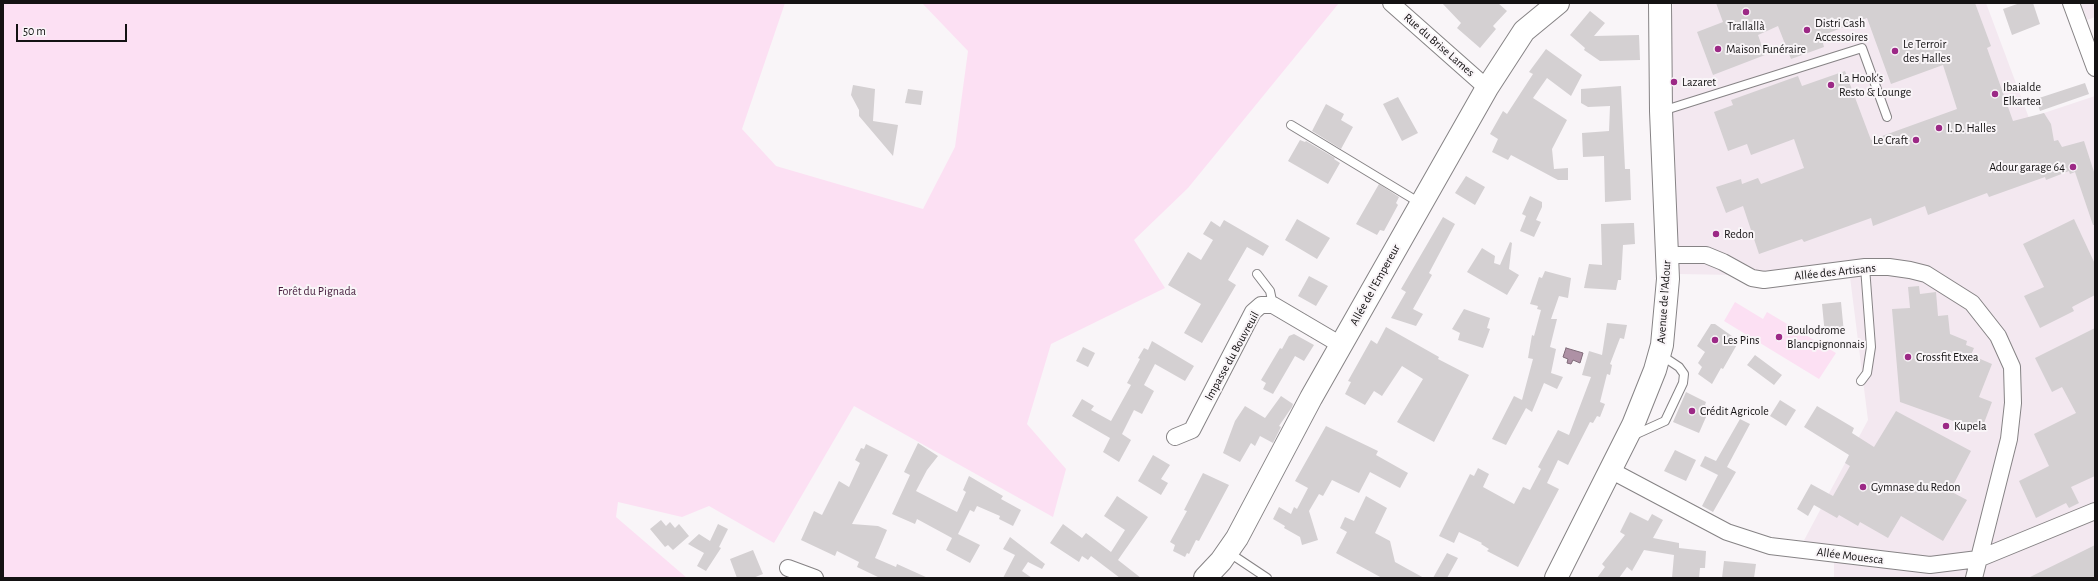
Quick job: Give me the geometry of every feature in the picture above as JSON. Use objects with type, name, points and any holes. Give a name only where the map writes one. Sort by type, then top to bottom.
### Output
[{"type":"street","name":"Rue du Brise Lames","points":[[1391,3],[1487,88]]},
{"type":"street","name":"Allée de l'Empereur","points":[[1205,578],[1227,552],[1251,514],[1311,398],[1487,88],[1524,31],[1558,3]]},
{"type":"street","name":"Avenue de l'Adour","points":[[1556,578],[1612,471],[1648,389],[1659,354],[1665,320],[1668,255],[1661,111],[1660,3]]},
{"type":"street","points":[[2071,3],[2095,68]]},
{"type":"street","name":"Allée des Artisans","points":[[1668,255],[1706,255],[1723,262],[1752,278],[1764,280],[1865,267],[1889,267],[1926,274],[1967,299],[1977,308],[1998,336],[2012,367],[2013,403],[2009,439],[1974,578]]},
{"type":"street","name":"Impasse du Bouvreuil","points":[[1175,437],[1192,430],[1253,312],[1261,305],[1273,305],[1342,345]]},
{"type":"street","name":"Allée Mouesca","points":[[1612,471],[1727,532],[1770,546],[1930,565],[1978,559],[2095,511]]},
{"type":"street","points":[[788,568],[815,578]]},
{"type":"lane","points":[[1661,111],[1862,48],[1887,117]]},
{"type":"lane","points":[[1291,124],[1421,203]]},
{"type":"lane","points":[[1861,381],[1867,373],[1871,347],[1865,267]]},
{"type":"lane","points":[[1257,274],[1270,291],[1273,305]]},
{"type":"lane","points":[[1627,438],[1665,421],[1683,384],[1684,374],[1679,367],[1659,354]]},
{"type":"lane","points":[[1227,552],[1267,578]]},
{"type":"shaded area","points":[[1673,3],[1986,3],[2029,118],[2095,96],[2095,578],[1834,578],[1834,556],[1801,546],[1868,420],[1850,277],[1678,274],[1668,69]]},
{"type":"shaded area","points":[[2081,3],[2095,3],[2095,17],[2087,20]]},
{"type":"shaded area","points":[[1566,348],[1583,353],[1580,363],[1573,360],[1571,364],[1567,363],[1568,359],[1563,357]]},
{"type":"green space","name":"Forêt du Pignada","points":[[3,3],[785,3],[742,129],[776,166],[923,209],[955,147],[968,51],[922,3],[1339,3],[1188,188],[1134,240],[1165,288],[1051,344],[1027,424],[1066,469],[1053,517],[854,406],[774,543],[709,506],[682,517],[618,502],[616,517],[687,578],[3,578]]},
{"type":"green space","name":"Boulodrome Blancpignonnais","points":[[1735,302],[1763,319],[1767,312],[1836,353],[1819,379],[1724,321]]},
{"type":"building","points":[[1442,3],[1498,3],[1507,11],[1493,26],[1496,29],[1480,48],[1457,28],[1461,23]]},
{"type":"building","points":[[1716,3],[1975,3],[1991,46],[1987,48],[2013,121],[2044,113],[2051,124],[2054,141],[2058,140],[2062,147],[2084,141],[2095,175],[2095,225],[2093,225],[2075,172],[2070,174],[2069,171],[2046,180],[2045,177],[1989,197],[1987,193],[1928,215],[1925,206],[1873,226],[1871,218],[1804,242],[1802,239],[1759,254],[1743,206],[1726,213],[1716,187],[1741,179],[1742,184],[1758,178],[1761,184],[1804,168],[1794,139],[1751,155],[1747,144],[1728,151],[1714,112],[1733,105],[1731,100],[1798,76],[1802,86],[1845,71],[1871,140],[1957,109],[1943,65],[1891,84],[1867,18],[1821,36],[1824,47],[1791,59],[1778,26],[1758,35],[1765,55],[1713,75],[1697,32],[1723,22]]},
{"type":"building","points":[[2020,3],[2033,3],[2040,24],[2012,35],[2003,9]]},
{"type":"building","points":[[1590,11],[1605,23],[1594,36],[1639,35],[1640,60],[1600,61],[1584,50],[1585,48],[1570,35]]},
{"type":"building","points":[[1546,49],[1582,75],[1571,96],[1547,78],[1533,98],[1567,120],[1552,149],[1554,169],[1568,168],[1568,180],[1558,180],[1511,155],[1508,160],[1492,152],[1498,139],[1490,134],[1503,111],[1507,114],[1533,74],[1529,72]]},
{"type":"building","points":[[2085,83],[2089,94],[2040,111],[2036,99]]},
{"type":"building","points":[[853,85],[875,89],[873,121],[898,125],[893,156],[859,116],[859,110],[851,95]]},
{"type":"building","points":[[1621,86],[1625,169],[1630,169],[1631,200],[1605,202],[1604,156],[1583,157],[1582,133],[1609,131],[1610,106],[1588,107],[1581,103],[1581,89]]},
{"type":"building","points":[[908,89],[923,91],[921,105],[905,103]]},
{"type":"building","points":[[1398,97],[1418,133],[1402,141],[1383,104]]},
{"type":"building","points":[[1326,104],[1344,114],[1341,120],[1353,127],[1341,149],[1312,131]]},
{"type":"building","points":[[1300,140],[1306,141],[1335,158],[1334,159],[1340,163],[1328,184],[1288,161]]},
{"type":"building","points":[[1466,176],[1485,187],[1475,205],[1455,193]]},
{"type":"building","points":[[1379,184],[1399,197],[1396,203],[1398,205],[1384,231],[1380,230],[1377,235],[1356,224]]},
{"type":"building","points":[[1530,196],[1542,202],[1542,207],[1536,220],[1541,222],[1534,237],[1520,231],[1526,216],[1522,214]]},
{"type":"building","points":[[1443,217],[1455,224],[1429,273],[1432,275],[1413,309],[1423,314],[1416,326],[1391,318],[1406,292],[1401,289]]},
{"type":"building","points":[[1297,219],[1330,238],[1317,259],[1285,240]]},
{"type":"building","points":[[2074,219],[2095,264],[2095,295],[2072,307],[2074,311],[2040,328],[2024,296],[2044,287],[2023,244]]},
{"type":"building","points":[[1224,220],[1269,246],[1263,256],[1247,247],[1228,280],[1236,285],[1202,343],[1184,333],[1201,304],[1168,285],[1188,252],[1201,260],[1213,240],[1203,234],[1211,221],[1220,227]]},
{"type":"building","points":[[1634,223],[1635,244],[1623,245],[1621,280],[1618,280],[1616,290],[1584,288],[1589,264],[1602,265],[1601,224]]},
{"type":"building","points":[[1510,242],[1512,243],[1509,269],[1519,275],[1507,295],[1467,272],[1482,248],[1495,256],[1494,263],[1500,265]]},
{"type":"building","points":[[1545,271],[1571,278],[1568,298],[1559,296],[1551,319],[1557,319],[1550,347],[1556,349],[1551,373],[1563,377],[1557,389],[1544,383],[1532,412],[1526,408],[1506,445],[1492,439],[1514,396],[1522,400],[1533,359],[1528,358],[1532,335],[1534,336],[1541,310],[1537,309],[1538,306],[1530,304],[1539,277],[1542,278]]},
{"type":"building","points":[[1309,276],[1328,286],[1316,306],[1298,296]]},
{"type":"building","points":[[1919,286],[1920,294],[1936,292],[1938,316],[1948,315],[1950,334],[1967,341],[1966,345],[1974,348],[1971,355],[1992,364],[1979,397],[1992,402],[1981,431],[1900,402],[1892,309],[1910,308],[1908,287]]},
{"type":"building","points":[[1841,302],[1844,333],[1825,335],[1822,304]]},
{"type":"building","points":[[1464,309],[1490,318],[1487,328],[1490,329],[1483,348],[1458,340],[1460,333],[1452,329]]},
{"type":"building","points":[[1607,323],[1627,325],[1624,339],[1620,338],[1610,364],[1612,365],[1610,375],[1607,374],[1600,402],[1605,404],[1600,417],[1597,416],[1593,423],[1590,422],[1568,465],[1558,460],[1547,483],[1559,489],[1518,567],[1487,551],[1489,549],[1481,544],[1482,543],[1459,532],[1454,543],[1439,536],[1470,474],[1474,476],[1478,468],[1489,474],[1483,487],[1514,504],[1523,487],[1530,490],[1541,469],[1538,467],[1558,430],[1569,435],[1591,377],[1582,375],[1589,351],[1602,355]]},
{"type":"building","points":[[1711,324],[1715,324],[1739,341],[1723,369],[1721,368],[1712,384],[1698,374],[1702,367],[1698,363],[1705,352],[1697,346]]},
{"type":"building","points":[[1386,327],[1439,357],[1438,359],[1469,375],[1434,442],[1397,422],[1423,379],[1402,366],[1382,396],[1374,391],[1365,405],[1345,394],[1351,382],[1348,381],[1371,340],[1377,344]]},
{"type":"building","points":[[2095,328],[2095,476],[2071,487],[2079,503],[2069,508],[2066,503],[2036,518],[2019,481],[2049,466],[2034,434],[2076,413],[2062,387],[2052,392],[2035,358]]},
{"type":"building","points":[[1294,334],[1314,345],[1304,361],[1295,356],[1273,394],[1263,389],[1266,383],[1261,380],[1280,348],[1282,349],[1289,336]]},
{"type":"building","points":[[1152,341],[1194,366],[1185,381],[1155,364],[1144,385],[1154,391],[1142,414],[1134,410],[1122,434],[1131,440],[1119,462],[1103,452],[1110,438],[1072,416],[1082,399],[1094,406],[1091,410],[1111,421],[1131,385],[1127,383],[1140,359],[1138,358],[1144,348],[1148,350]]},
{"type":"building","points":[[1083,347],[1095,353],[1088,367],[1076,361]]},
{"type":"building","points":[[1755,355],[1782,375],[1774,385],[1747,365]]},
{"type":"building","points":[[1686,392],[1706,402],[1705,405],[1710,408],[1699,433],[1673,422]]},
{"type":"building","points":[[1281,396],[1293,404],[1279,426],[1281,427],[1273,443],[1260,436],[1255,446],[1251,443],[1240,462],[1223,453],[1235,421],[1245,406],[1265,418]]},
{"type":"building","points":[[1780,400],[1796,410],[1786,426],[1770,416]]},
{"type":"building","points":[[1817,406],[1854,428],[1852,433],[1874,447],[1896,411],[1971,451],[1950,491],[1967,500],[1943,541],[1901,516],[1888,538],[1860,522],[1858,526],[1839,515],[1837,518],[1814,505],[1808,516],[1797,509],[1811,484],[1833,496],[1850,466],[1845,463],[1849,455],[1804,427]]},
{"type":"building","points":[[1740,419],[1750,424],[1727,467],[1736,472],[1713,512],[1702,506],[1718,475],[1700,466],[1705,456],[1716,461]]},
{"type":"building","points":[[1326,426],[1378,451],[1376,455],[1408,473],[1400,488],[1370,472],[1359,493],[1332,480],[1323,496],[1319,494],[1309,511],[1318,540],[1302,545],[1300,537],[1284,528],[1285,526],[1273,519],[1279,507],[1291,514],[1294,507],[1297,509],[1308,488],[1295,481]]},
{"type":"building","points":[[918,443],[938,456],[927,470],[916,491],[957,512],[966,492],[963,490],[969,476],[1003,496],[1001,499],[1021,510],[1013,526],[999,519],[1000,516],[977,506],[974,512],[970,510],[958,534],[980,545],[970,563],[946,550],[952,538],[917,519],[915,524],[892,514],[910,475],[904,472]]},
{"type":"building","points":[[866,444],[888,455],[852,524],[878,526],[887,530],[875,558],[896,567],[897,564],[928,578],[880,578],[857,567],[859,562],[837,551],[835,556],[801,540],[814,511],[822,515],[839,481],[849,487],[860,463],[855,460],[861,448],[864,449]]},
{"type":"building","points":[[1675,450],[1696,460],[1686,481],[1664,471]]},
{"type":"building","points":[[1153,455],[1170,465],[1161,479],[1168,483],[1161,495],[1138,481]]},
{"type":"building","points":[[1203,473],[1229,485],[1199,541],[1196,540],[1189,554],[1187,553],[1185,557],[1173,551],[1175,545],[1170,542],[1187,511],[1184,510]]},
{"type":"building","points":[[1117,496],[1148,517],[1118,560],[1141,578],[1120,578],[1091,556],[1088,560],[1082,556],[1079,562],[1050,543],[1063,524],[1082,538],[1086,533],[1111,552],[1125,530],[1104,516]]},
{"type":"building","points":[[1366,496],[1387,508],[1375,533],[1390,541],[1395,562],[1424,578],[1382,578],[1336,553],[1347,532],[1340,528],[1345,517],[1354,521]]},
{"type":"building","points":[[1630,512],[1648,521],[1652,514],[1663,520],[1653,538],[1679,543],[1679,548],[1706,551],[1705,568],[1700,568],[1699,578],[1672,578],[1674,555],[1644,550],[1632,571],[1627,567],[1619,578],[1597,578],[1605,567],[1602,564],[1625,535],[1620,532]]},
{"type":"building","points":[[661,520],[666,526],[670,522],[675,528],[679,524],[689,536],[673,550],[668,545],[665,547],[650,529]]},
{"type":"building","points":[[718,524],[728,529],[719,547],[721,548],[706,571],[697,566],[704,553],[688,544],[699,534],[710,541]]},
{"type":"building","points":[[1010,537],[1045,564],[1042,569],[1028,562],[1022,571],[1032,578],[1003,578],[1015,555],[1003,549]]},
{"type":"building","points":[[2095,545],[2095,578],[2028,578],[2083,551]]},
{"type":"building","points":[[753,550],[763,574],[753,578],[737,578],[730,559]]},
{"type":"building","points":[[1447,553],[1458,558],[1447,578],[1433,578]]},
{"type":"building","points":[[1724,561],[1756,564],[1754,578],[1722,578]]},
{"type":"place","name":"Trallallà","points":[[1746,12]]},
{"type":"place","name":"Distri Cash Accessoires","points":[[1807,30]]},
{"type":"place","name":"Maison Funéraire","points":[[1718,49]]},
{"type":"place","name":"Le Terroir des Halles","points":[[1895,51]]},
{"type":"place","name":"Lazaret","points":[[1674,82]]},
{"type":"place","name":"La Hook's Resto & Lounge","points":[[1831,85]]},
{"type":"place","name":"Ibaialde Elkartea","points":[[1995,94]]},
{"type":"place","name":"I. D. Halles","points":[[1939,128]]},
{"type":"place","name":"Le Craft","points":[[1916,140]]},
{"type":"place","name":"Adour garage 64","points":[[2073,167]]},
{"type":"place","name":"Redon","points":[[1716,234]]},
{"type":"place","name":"Boulodrome Blancpignonnais","points":[[1779,337]]},
{"type":"place","name":"Les Pins","points":[[1715,340]]},
{"type":"place","name":"Crossfit Etxea","points":[[1908,357]]},
{"type":"place","name":"Crédit Agricole","points":[[1692,411]]},
{"type":"place","name":"Kupela","points":[[1946,426]]},
{"type":"place","name":"Gymnase du Redon","points":[[1863,487]]}]
